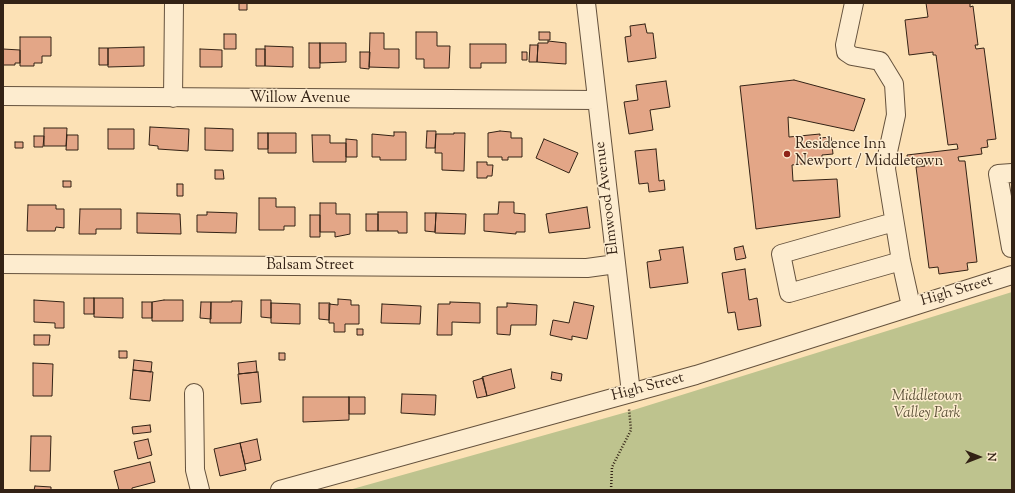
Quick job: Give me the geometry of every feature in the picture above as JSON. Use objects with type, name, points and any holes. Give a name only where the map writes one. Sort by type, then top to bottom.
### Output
[{"type":"street","points":[[173,98],[174,3]]},
{"type":"street","name":"Elmwood Avenue","points":[[586,3],[616,264],[628,394]]},
{"type":"street","points":[[854,3],[845,46],[846,52],[852,56],[880,61],[894,84],[896,115],[887,156],[886,169],[901,261],[911,306]]},
{"type":"street","name":"Willow Avenue","points":[[3,96],[597,100]]},
{"type":"street","points":[[1012,173],[998,174],[1010,248],[1012,248]]},
{"type":"street","points":[[894,222],[781,254],[789,293],[901,261]]},
{"type":"street","name":"Balsam Street","points":[[3,264],[587,268],[616,264]]},
{"type":"street","name":"High Street","points":[[280,490],[696,375],[1012,275]]},
{"type":"street","points":[[194,393],[195,470],[200,490]]},
{"type":"path","points":[[611,490],[612,467],[631,430],[628,394]]},
{"type":"green space","name":"Middletown Valley Park","points":[[1012,292],[1012,490],[349,490],[627,412]]},
{"type":"building","points":[[239,3],[247,3],[247,10],[239,10]]},
{"type":"building","points":[[926,3],[970,3],[970,7],[973,6],[978,45],[975,45],[976,49],[984,48],[996,139],[987,140],[988,147],[981,148],[982,154],[958,157],[959,161],[965,161],[977,262],[967,263],[968,270],[939,274],[938,267],[929,268],[916,167],[925,166],[925,161],[908,163],[907,155],[958,149],[957,144],[948,145],[936,55],[933,55],[933,52],[909,55],[905,20],[928,17]]},
{"type":"building","points":[[645,24],[647,33],[653,33],[656,58],[628,62],[625,37],[631,36],[630,26]]},
{"type":"building","points":[[416,32],[437,32],[437,46],[450,46],[449,68],[424,68],[424,59],[416,59]]},
{"type":"building","points":[[539,32],[550,32],[550,40],[539,40]]},
{"type":"building","points":[[370,33],[384,33],[384,49],[399,49],[399,68],[369,67]]},
{"type":"building","points":[[224,34],[236,34],[236,49],[224,49]]},
{"type":"building","points":[[20,37],[51,37],[51,56],[42,56],[42,63],[34,63],[34,66],[20,66]]},
{"type":"building","points":[[548,41],[566,43],[566,64],[537,62],[538,43],[548,43]]},
{"type":"building","points":[[309,43],[320,43],[320,68],[309,68]]},
{"type":"building","points":[[320,43],[346,43],[346,62],[320,63]]},
{"type":"building","points":[[470,44],[506,44],[506,63],[481,63],[481,68],[470,68]]},
{"type":"building","points":[[530,45],[538,45],[537,62],[529,62]]},
{"type":"building","points":[[265,46],[293,47],[293,67],[265,66]]},
{"type":"building","points":[[144,47],[144,66],[108,67],[108,48]]},
{"type":"building","points":[[99,48],[108,48],[108,65],[99,65]]},
{"type":"building","points":[[3,49],[20,50],[20,63],[15,63],[15,65],[3,65]]},
{"type":"building","points":[[200,49],[222,50],[222,67],[200,67]]},
{"type":"building","points":[[256,49],[265,49],[265,66],[256,66]]},
{"type":"building","points":[[360,52],[370,52],[369,69],[360,68]]},
{"type":"building","points":[[522,52],[527,52],[527,60],[522,60]]},
{"type":"building","name":"Residence Inn Newport / Middletown","points":[[794,80],[865,99],[854,131],[788,117],[789,137],[820,134],[820,138],[831,137],[833,154],[822,155],[822,162],[792,165],[793,181],[837,179],[840,217],[756,229],[740,86]]},
{"type":"building","points":[[666,81],[670,107],[650,110],[653,130],[629,134],[624,102],[638,100],[636,85]]},
{"type":"building","points":[[150,127],[189,129],[188,151],[158,149],[158,146],[149,145]]},
{"type":"building","points":[[44,128],[67,128],[66,146],[44,146]]},
{"type":"building","points":[[205,128],[233,129],[233,151],[205,150]]},
{"type":"building","points":[[108,129],[134,129],[134,149],[108,149]]},
{"type":"building","points":[[427,131],[436,131],[435,148],[426,148]]},
{"type":"building","points":[[500,131],[511,132],[511,138],[522,138],[522,157],[508,157],[508,160],[502,160],[502,157],[488,157],[488,133]]},
{"type":"building","points":[[394,132],[406,132],[406,160],[380,160],[380,157],[372,157],[372,134],[394,136]]},
{"type":"building","points":[[258,133],[268,133],[268,149],[258,149]]},
{"type":"building","points":[[268,133],[296,133],[296,153],[268,153]]},
{"type":"building","points":[[465,133],[464,171],[442,170],[442,153],[435,153],[436,134]]},
{"type":"building","points":[[67,135],[78,135],[78,150],[66,150]]},
{"type":"building","points":[[312,135],[330,135],[330,143],[346,143],[346,162],[313,162]]},
{"type":"building","points":[[34,136],[44,136],[43,147],[34,147]]},
{"type":"building","points":[[346,139],[357,140],[357,157],[346,157]]},
{"type":"building","points":[[544,139],[578,153],[569,173],[536,158]]},
{"type":"building","points":[[15,142],[23,142],[23,148],[15,148]]},
{"type":"building","points":[[656,149],[659,181],[664,180],[665,190],[649,192],[648,183],[639,184],[635,151]]},
{"type":"building","points":[[477,162],[487,162],[487,165],[493,165],[492,176],[487,176],[487,178],[477,178]]},
{"type":"building","points":[[215,170],[223,170],[224,179],[215,179]]},
{"type":"building","points":[[63,181],[71,181],[71,187],[63,187]]},
{"type":"building","points":[[177,184],[183,184],[183,196],[177,196]]},
{"type":"building","points":[[259,198],[276,198],[276,207],[295,207],[295,226],[284,226],[284,230],[259,230]]},
{"type":"building","points":[[499,202],[514,202],[514,213],[525,214],[525,232],[516,232],[516,234],[484,231],[484,214],[498,214]]},
{"type":"building","points":[[320,203],[336,203],[336,214],[350,214],[350,234],[335,237],[335,232],[320,232]]},
{"type":"building","points":[[28,205],[56,205],[56,209],[64,209],[64,228],[56,227],[55,231],[27,231]]},
{"type":"building","points":[[587,207],[590,228],[549,233],[546,214]]},
{"type":"building","points":[[80,209],[121,209],[121,229],[96,229],[96,234],[79,234]]},
{"type":"building","points":[[207,212],[237,213],[236,233],[197,232],[197,215],[207,215]]},
{"type":"building","points":[[378,212],[407,212],[407,233],[398,233],[398,231],[378,231]]},
{"type":"building","points":[[137,213],[180,214],[181,234],[137,233]]},
{"type":"building","points":[[425,213],[436,213],[435,232],[425,231]]},
{"type":"building","points":[[436,213],[466,214],[465,234],[435,233]]},
{"type":"building","points":[[366,214],[378,214],[378,231],[366,231]]},
{"type":"building","points":[[310,215],[320,215],[320,237],[310,237]]},
{"type":"building","points":[[743,246],[746,258],[736,260],[734,248]]},
{"type":"building","points":[[683,247],[688,283],[650,288],[647,262],[661,260],[659,250]]},
{"type":"building","points":[[745,269],[749,300],[757,298],[761,326],[738,330],[735,312],[728,313],[722,273]]},
{"type":"building","points":[[84,298],[94,298],[94,314],[84,314]]},
{"type":"building","points":[[94,298],[123,298],[123,318],[94,317]]},
{"type":"building","points":[[338,299],[351,300],[351,305],[359,305],[359,324],[345,324],[345,332],[334,332],[334,323],[329,323],[329,304],[338,305]]},
{"type":"building","points":[[34,300],[64,302],[64,328],[55,328],[55,323],[34,322]]},
{"type":"building","points":[[164,300],[183,300],[183,321],[152,321],[152,302]]},
{"type":"building","points":[[261,300],[271,300],[271,318],[261,317]]},
{"type":"building","points":[[242,301],[241,323],[210,323],[211,302]]},
{"type":"building","points":[[142,302],[152,302],[152,318],[142,318]]},
{"type":"building","points":[[201,302],[211,302],[211,319],[200,318]]},
{"type":"building","points":[[450,302],[480,303],[480,323],[452,322],[452,335],[437,335],[438,304],[450,304]]},
{"type":"building","points":[[574,302],[594,306],[587,339],[572,336],[572,340],[550,335],[553,320],[569,323]]},
{"type":"building","points":[[271,303],[300,304],[300,324],[271,323]]},
{"type":"building","points":[[319,303],[330,303],[329,320],[319,319]]},
{"type":"building","points":[[507,303],[537,305],[536,325],[511,325],[510,335],[497,334],[497,307],[507,307]]},
{"type":"building","points":[[382,304],[421,306],[420,324],[381,323]]},
{"type":"building","points":[[357,329],[363,329],[363,335],[357,335]]},
{"type":"building","points":[[34,335],[50,335],[49,345],[34,345]]},
{"type":"building","points":[[119,351],[127,351],[127,358],[119,358]]},
{"type":"building","points":[[279,353],[285,353],[285,360],[279,360]]},
{"type":"building","points":[[134,360],[152,362],[151,372],[133,370]]},
{"type":"building","points":[[256,361],[257,372],[239,374],[238,363]]},
{"type":"building","points":[[33,363],[53,364],[52,396],[33,396]]},
{"type":"building","points":[[511,369],[515,388],[487,396],[482,377]]},
{"type":"building","points":[[133,370],[153,372],[150,401],[130,399]]},
{"type":"building","points":[[258,372],[261,402],[241,404],[238,374]]},
{"type":"building","points":[[552,372],[562,374],[561,381],[551,379]]},
{"type":"building","points":[[483,378],[487,396],[477,398],[473,381]]},
{"type":"building","points":[[402,394],[436,395],[435,415],[401,413]]},
{"type":"building","points":[[303,397],[349,397],[349,420],[303,422]]},
{"type":"building","points":[[349,397],[365,397],[365,414],[349,414]]},
{"type":"building","points":[[150,425],[151,432],[133,434],[132,427]]},
{"type":"building","points":[[31,436],[51,436],[50,471],[30,471]]},
{"type":"building","points":[[148,439],[152,455],[138,459],[134,442]]},
{"type":"building","points":[[257,439],[261,460],[245,464],[240,443]]},
{"type":"building","points":[[240,443],[246,470],[220,476],[214,449]]},
{"type":"building","points":[[150,462],[155,482],[132,488],[132,490],[119,490],[114,471]]},
{"type":"building","points":[[35,486],[51,487],[51,490],[34,490]]},
{"type":"place","name":"Residence Inn Newport / Middletown","points":[[787,154]]}]
